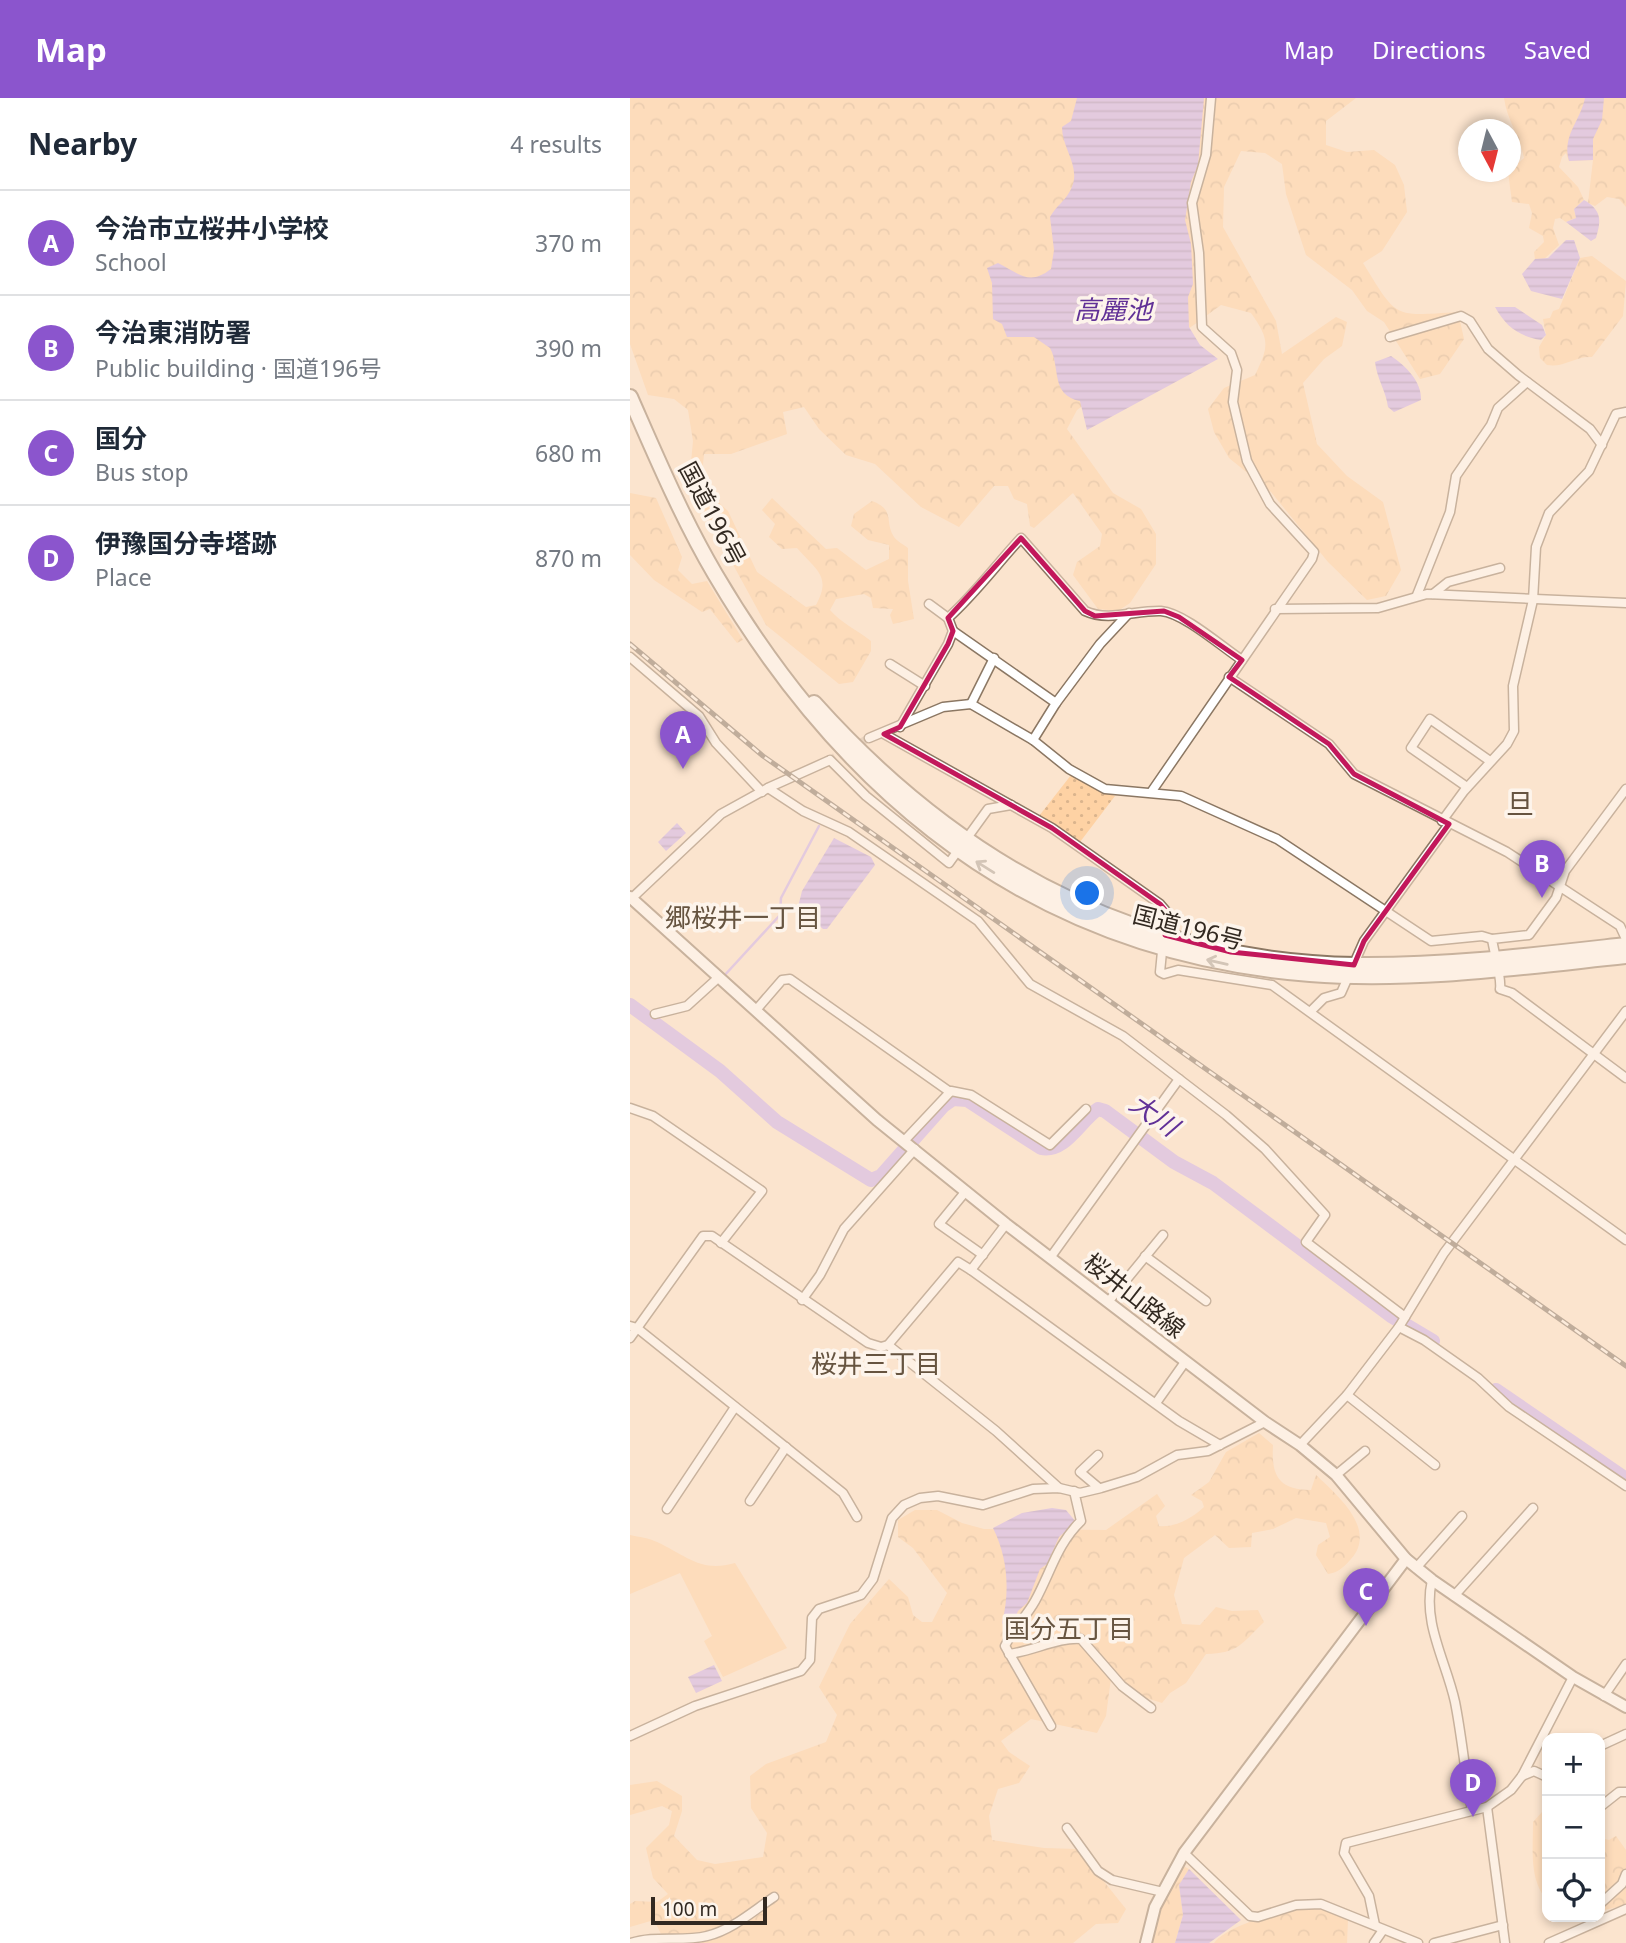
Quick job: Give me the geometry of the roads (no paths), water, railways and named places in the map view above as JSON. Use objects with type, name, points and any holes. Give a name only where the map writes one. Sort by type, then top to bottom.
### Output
[{"type":"highway","name":"国道196号","points":[[630,397],[664,475],[715,574],[764,647],[819,709],[963,847],[1082,906],[1164,942],[1352,970],[1626,956]]},
{"type":"highway","name":"国道196号","points":[[1495,964],[1626,945]]},
{"type":"main road","name":"桜井山路線","points":[[631,897],[904,1141],[1006,1224],[1336,1475],[1416,1568],[1573,1677],[1626,1707]]},
{"type":"main road","points":[[1146,1943],[1155,1907],[1184,1853],[1406,1559]]},
{"type":"street","points":[[1152,791],[1275,608],[1312,559],[1314,552],[1270,504],[1247,461],[1233,402],[1237,370],[1231,353],[1202,327],[1199,253],[1192,203],[1206,155],[1210,98]]},
{"type":"street","points":[[1390,337],[1461,316],[1470,321],[1488,349],[1590,429],[1602,445]]},
{"type":"street","points":[[1417,595],[1450,512],[1456,476],[1491,425],[1498,408],[1527,382]]},
{"type":"street","points":[[1311,1012],[1324,998],[1341,993],[1364,941],[1467,787],[1507,744],[1514,731],[1513,686],[1533,600],[1536,547],[1542,527],[1549,513],[1589,471],[1616,414],[1626,412]]},
{"type":"street","points":[[948,618],[972,597],[990,571],[1021,538],[1085,611],[1095,616],[1164,611],[1179,617],[1242,660]]},
{"type":"street","points":[[1433,594],[1448,582],[1500,568]]},
{"type":"street","points":[[1275,608],[1378,608],[1417,595],[1433,594],[1626,603]]},
{"type":"street","points":[[929,604],[948,618],[953,631],[1056,703]]},
{"type":"street","points":[[1033,740],[1056,703],[1100,644],[1129,613]]},
{"type":"street","points":[[900,727],[953,631]]},
{"type":"street","points":[[630,657],[699,716],[716,743],[765,790],[849,832],[978,921],[1037,990],[1065,1002],[1123,1036],[1265,1149],[1325,1215],[1306,1242],[1405,1317]]},
{"type":"street","points":[[971,704],[994,658]]},
{"type":"street","points":[[890,664],[925,686]]},
{"type":"street","points":[[1229,677],[1329,744],[1354,774],[1445,823],[1507,852],[1620,926],[1626,939]]},
{"type":"street","points":[[869,738],[884,734],[943,707],[971,704],[1033,740],[1079,776],[1105,789],[1128,793],[1152,791],[1181,796],[1240,820],[1277,839],[1431,940],[1482,936],[1492,939],[1529,935],[1556,898],[1565,871],[1626,789]]},
{"type":"street","points":[[1467,787],[1411,748],[1430,719],[1490,761]]},
{"type":"street","points":[[884,734],[1061,834],[1160,904],[1166,911],[1164,942],[1158,967],[1164,974],[1178,970],[1272,985],[1626,1240]]},
{"type":"street","points":[[631,897],[711,823],[765,790],[829,760],[866,796],[950,863],[988,809],[1011,805]]},
{"type":"street","points":[[1492,939],[1495,964],[1502,981],[1500,989],[1512,993],[1626,1079]]},
{"type":"street","points":[[655,1014],[687,1006],[719,977]]},
{"type":"street","points":[[756,1010],[782,980],[790,979],[950,1092],[971,1095],[1050,1145],[1086,1109]]},
{"type":"street","points":[[1300,1445],[1347,1395],[1399,1327],[1444,1253],[1626,1011]]},
{"type":"street","points":[[1050,1258],[1179,1079]]},
{"type":"street","points":[[904,1141],[950,1092]]},
{"type":"street","points":[[630,1108],[653,1116],[762,1191],[721,1243]]},
{"type":"street","points":[[802,1300],[820,1275],[844,1229],[915,1149]]},
{"type":"street","points":[[966,1191],[939,1224],[983,1255]]},
{"type":"street","points":[[971,1270],[1006,1224]]},
{"type":"street","points":[[1108,1302],[1163,1235]]},
{"type":"street","points":[[630,1338],[634,1327],[703,1236],[712,1236],[867,1343],[881,1347],[888,1345],[958,1262],[1156,1403],[1220,1445]]},
{"type":"street","points":[[1145,1256],[1206,1301]]},
{"type":"street","points":[[634,1327],[843,1493],[857,1517]]},
{"type":"street","points":[[1399,1327],[1424,1339],[1478,1378],[1509,1407],[1626,1486]]},
{"type":"street","points":[[888,1345],[996,1431],[1059,1488]]},
{"type":"street","points":[[1156,1403],[1185,1362]]},
{"type":"street","points":[[1347,1395],[1435,1465]]},
{"type":"street","points":[[667,1509],[735,1407]]},
{"type":"street","points":[[630,1737],[695,1706],[801,1671],[810,1660],[812,1618],[819,1609],[861,1595],[873,1579],[892,1518],[904,1505],[920,1498],[938,1496],[983,1505],[1013,1493],[1059,1488],[1074,1491],[1099,1489],[1137,1477],[1177,1455],[1208,1451],[1265,1422]]},
{"type":"street","points":[[750,1501],[786,1447]]},
{"type":"street","points":[[1336,1475],[1365,1451]]},
{"type":"street","points":[[1098,1455],[1080,1472],[1099,1489]]},
{"type":"street","points":[[1051,1726],[1005,1646],[1015,1625],[1035,1602],[1066,1536],[1081,1521],[1074,1491]]},
{"type":"street","points":[[1454,1596],[1533,1508]]},
{"type":"street","points":[[1416,1568],[1462,1516]]},
{"type":"street","points":[[1432,1580],[1428,1594],[1430,1617],[1454,1699],[1472,1810]]},
{"type":"street","points":[[1009,1654],[1041,1649],[1069,1638],[1081,1639],[1122,1686],[1151,1708]]},
{"type":"street","points":[[1604,1696],[1626,1664]]},
{"type":"street","points":[[1374,1943],[1379,1928],[1369,1896],[1344,1853],[1346,1843],[1487,1808],[1511,1790],[1522,1776],[1573,1677]]},
{"type":"street","points":[[1605,1744],[1626,1734]]},
{"type":"street","points":[[1522,1776],[1534,1771],[1542,1775]]},
{"type":"street","points":[[1605,1803],[1619,1792],[1626,1792]]},
{"type":"street","points":[[1487,1808],[1505,1943]]},
{"type":"street","points":[[1067,1828],[1098,1871],[1112,1880],[1163,1892]]},
{"type":"street","points":[[1184,1853],[1250,1916],[1258,1917],[1296,1905],[1321,1904],[1418,1943]]},
{"type":"street","points":[[1605,1901],[1622,1884],[1626,1874]]},
{"type":"street","points":[[631,1943],[644,1938],[658,1940],[706,1936],[725,1930],[774,1897]]},
{"type":"street","points":[[1549,1943],[1626,1909]]},
{"type":"street","points":[[1434,1943],[1503,1925]]},
{"type":"water","name":"高麗池","points":[[1077,98],[1204,98],[1198,165],[1191,182],[1185,220],[1191,244],[1193,284],[1188,297],[1189,327],[1200,345],[1218,359],[1087,430],[1080,401],[1071,398],[1060,387],[1050,348],[1034,337],[1007,337],[1002,324],[993,319],[992,283],[987,268],[998,263],[1030,277],[1037,277],[1051,269],[1054,250],[1050,217],[1070,191],[1074,175],[1062,127],[1071,121]]},
{"type":"water","points":[[1585,98],[1604,98],[1602,120],[1593,139],[1593,160],[1569,161],[1567,152],[1570,136]]},
{"type":"water","points":[[1584,200],[1594,207],[1599,216],[1596,238],[1591,241],[1566,222],[1576,218],[1574,209]]},
{"type":"water","points":[[1566,240],[1574,240],[1580,258],[1562,299],[1531,291],[1522,274],[1535,259],[1548,258]]},
{"type":"water","points":[[1495,307],[1515,307],[1542,325],[1546,335],[1541,340],[1514,330]]},
{"type":"water","points":[[1391,356],[1412,375],[1421,393],[1421,400],[1394,412],[1388,407],[1375,362]]},
{"type":"water","points":[[677,823],[686,833],[666,851],[658,842]]},
{"type":"water","points":[[834,838],[871,857],[875,865],[827,929],[823,929],[798,907],[802,891]]},
{"type":"water","points":[[1052,1508],[1066,1510],[1076,1522],[1059,1537],[1047,1564],[1040,1569],[1027,1603],[1018,1611],[1012,1624],[1005,1626],[1002,1623],[1006,1599],[1005,1563],[993,1528],[1022,1513]]},
{"type":"water","points":[[714,1665],[722,1681],[696,1693],[688,1677]]},
{"type":"water","points":[[1189,1869],[1241,1920],[1209,1943],[1175,1943],[1183,1915],[1179,1885]]},
{"type":"waterway","points":[[723,977],[780,915],[781,898],[819,826]]},
{"type":"waterway","name":"大川","points":[[630,1005],[720,1071],[777,1122],[871,1180],[881,1176],[943,1106],[953,1099],[967,1100],[1041,1148],[1057,1146],[1072,1135],[1091,1114],[1098,1109],[1105,1111],[1174,1162],[1213,1183],[1391,1316],[1433,1341]]},
{"type":"waterway","name":"大川","points":[[1496,1390],[1626,1479]]},
{"type":"tunnel","points":[[828,761],[869,738]]},
{"type":"railway","points":[[630,644],[763,756],[1626,1366]]},
{"type":"place","name":"今治市立桜井小学校","points":[[683,769]]},
{"type":"place","name":"今治東消防署","points":[[1542,898]]},
{"type":"place","name":"国分","points":[[1366,1626]]},
{"type":"place","name":"伊豫国分寺塔跡","points":[[1473,1817]]},
{"type":"district","name":"旦","points":[[1520,804]]},
{"type":"district","name":"郷桜井一丁目","points":[[743,918]]},
{"type":"district","name":"桜井三丁目","points":[[876,1364]]},
{"type":"district","name":"国分五丁目","points":[[1069,1629]]}]
